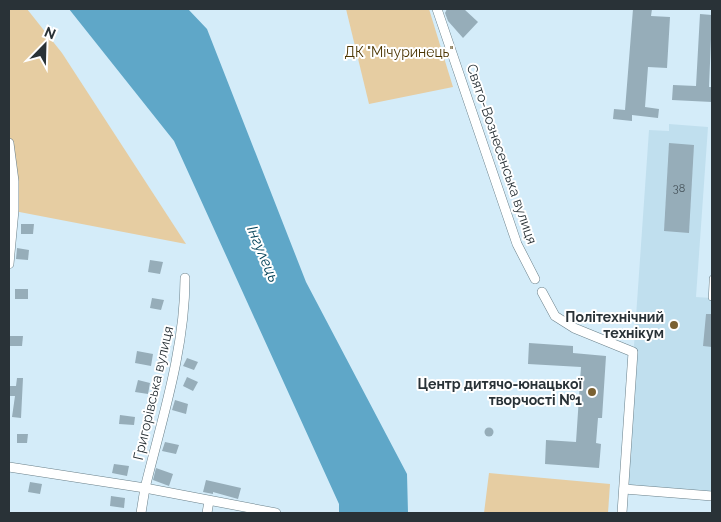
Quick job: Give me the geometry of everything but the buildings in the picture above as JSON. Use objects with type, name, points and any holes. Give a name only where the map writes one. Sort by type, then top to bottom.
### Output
[{"type":"street","name":"Свято-Вознесенська вулиця","points":[[437,9],[517,244],[535,279]]},
{"type":"street","points":[[9,143],[14,180],[14,210],[9,264]]},
{"type":"street","name":"Григорівська вулиця","points":[[141,513],[145,488],[181,338],[185,278]]},
{"type":"street","points":[[542,292],[555,316],[574,328],[633,352],[622,513]]},
{"type":"street","points":[[9,467],[145,488],[276,513]]},
{"type":"street","points":[[624,489],[712,496]]},
{"type":"street","points":[[207,513],[209,501]]},
{"type":"lane","points":[[712,278],[712,298]]},
{"type":"shaded area","name":"Політехнічний технікум","points":[[669,124],[708,127],[696,297],[712,298],[712,496],[624,489],[649,130],[669,131]]},
{"type":"green space","points":[[9,9],[27,9],[62,53],[186,244],[9,210]]},
{"type":"green space","name":"ДК \"Мічуринець\"","points":[[346,9],[429,9],[453,87],[369,104]]},
{"type":"green space","points":[[489,473],[610,484],[608,513],[484,513]]},
{"type":"water","name":"Інгулець","points":[[69,9],[188,9],[207,29],[306,282],[407,474],[408,513],[339,513],[339,504],[174,141]]},
{"type":"place","name":"Політехнічний технікум","points":[[674,325]]},
{"type":"place","name":"Центр дитячо-юнацької творчості №1","points":[[592,392]]}]
